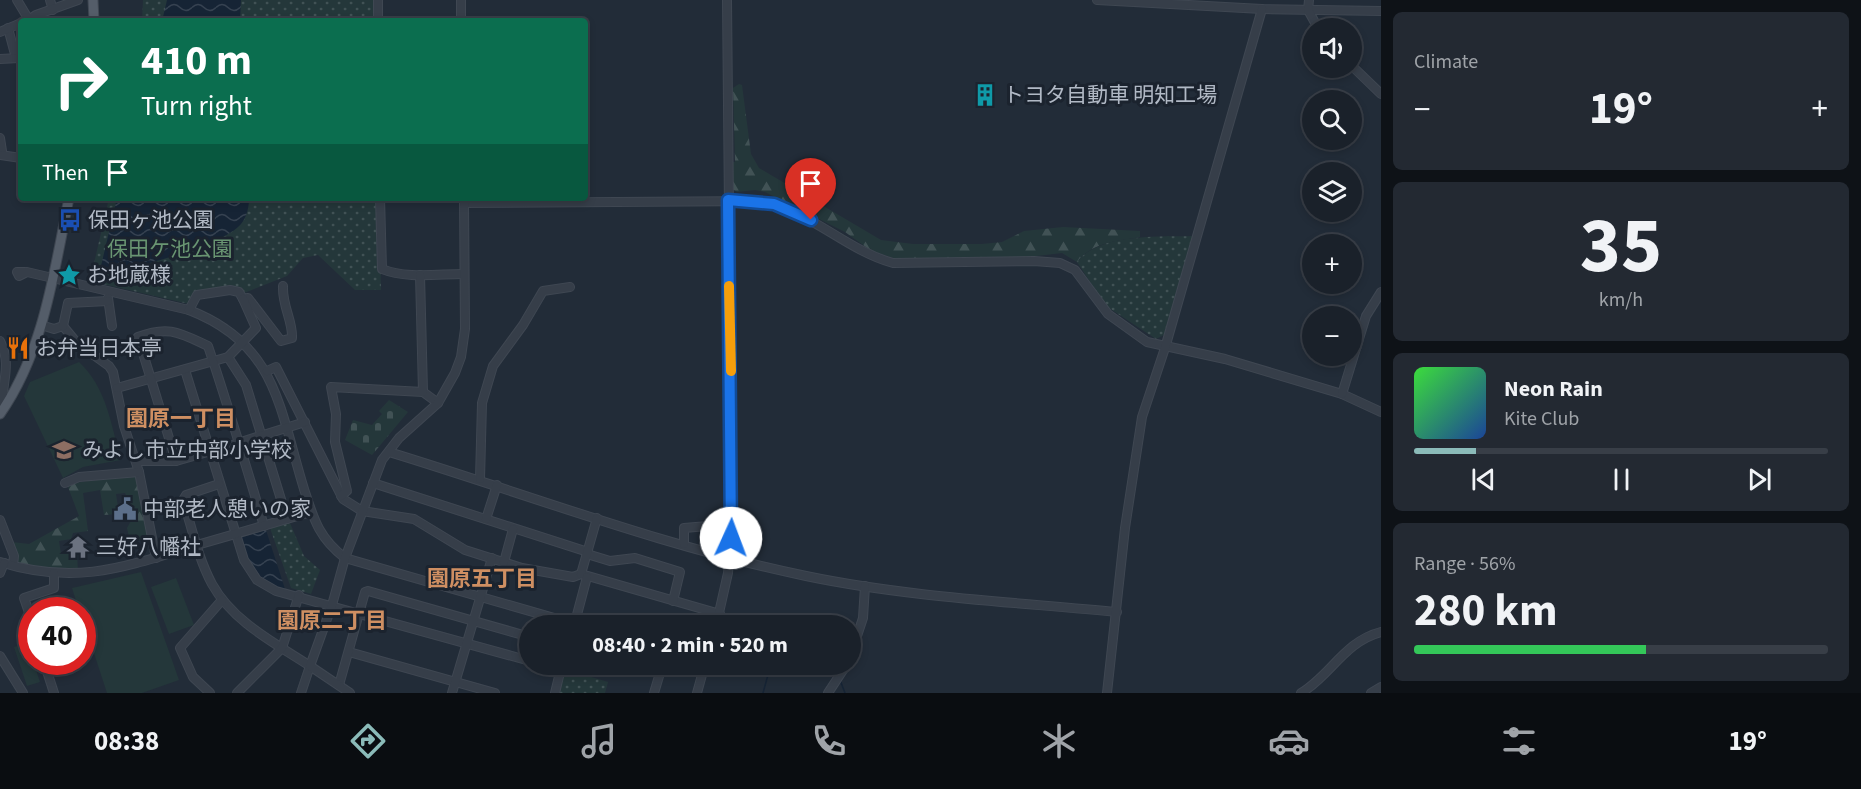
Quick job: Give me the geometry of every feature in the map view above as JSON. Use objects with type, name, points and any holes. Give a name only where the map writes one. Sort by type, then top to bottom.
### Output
[{"type":"main road","points":[[93,0],[94,18]]},
{"type":"main road","points":[[1,410],[24,370],[41,325],[54,279],[68,201]]},
{"type":"street","points":[[17,0],[26,18]]},
{"type":"street","points":[[50,0],[53,10]]},
{"type":"street","points":[[43,17],[53,10],[78,0]]},
{"type":"street","points":[[378,0],[378,18]]},
{"type":"street","points":[[461,0],[461,18]]},
{"type":"street","points":[[267,371],[276,367],[341,496],[362,511],[414,519],[465,550],[504,562],[573,577],[584,576],[720,614],[730,558],[732,524],[727,0]]},
{"type":"street","points":[[1097,0],[1262,9],[1381,11]]},
{"type":"street","points":[[1309,0],[1308,10],[1312,18]]},
{"type":"street","points":[[1107,693],[1125,528],[1142,417],[1165,348],[1262,9]]},
{"type":"street","points":[[0,59],[18,58],[4,30],[18,24]]},
{"type":"street","points":[[1362,76],[1381,94]]},
{"type":"street","points":[[0,138],[1,153],[18,157]]},
{"type":"street","points":[[380,201],[382,268],[391,273],[464,274]]},
{"type":"street","points":[[301,693],[332,605],[345,558],[373,483],[399,438],[438,403],[461,357],[465,329],[464,201]]},
{"type":"street","points":[[588,201],[761,201],[788,208],[876,258],[893,263],[1034,261],[1060,263],[1075,270],[1108,314],[1147,342],[1165,348],[1225,359],[1342,394],[1381,412]]},
{"type":"street","points":[[25,273],[54,279],[109,297],[189,310],[212,319],[244,341],[267,371],[311,512],[321,536],[345,558],[543,615]]},
{"type":"street","points":[[420,275],[423,392]]},
{"type":"street","points":[[243,299],[248,298],[281,340],[292,338],[292,331],[282,304],[283,286]]},
{"type":"street","points":[[480,479],[482,403],[493,366],[519,332],[543,291],[570,287]]},
{"type":"street","points":[[117,388],[228,357],[256,328],[239,292],[230,290],[196,295],[189,310]]},
{"type":"street","points":[[1342,394],[1366,316],[1381,292]]},
{"type":"street","points":[[63,326],[69,303],[109,297]]},
{"type":"street","points":[[109,297],[112,326]]},
{"type":"street","points":[[41,325],[54,329],[63,326]]},
{"type":"street","points":[[63,326],[77,343],[109,366],[117,388],[124,426],[139,472],[156,558]]},
{"type":"street","points":[[176,461],[138,337],[157,330],[181,334],[208,346],[264,526]]},
{"type":"street","points":[[0,341],[8,357],[1,410]]},
{"type":"street","points":[[228,357],[246,385],[287,519]]},
{"type":"street","points":[[185,370],[244,560],[257,580],[276,591],[299,595],[519,658]]},
{"type":"street","points":[[341,496],[347,491],[334,442],[336,414],[331,387],[423,392],[438,403]]},
{"type":"street","points":[[136,461],[176,461],[305,422]]},
{"type":"street","points":[[389,452],[730,558],[806,576],[865,586],[1116,612]]},
{"type":"street","points":[[65,483],[79,477],[139,472]]},
{"type":"street","points":[[373,483],[609,561],[634,558],[680,572],[673,601]]},
{"type":"street","points":[[219,484],[186,495],[184,498],[197,545],[212,584],[222,600],[239,618],[350,693]]},
{"type":"street","points":[[486,519],[497,486]]},
{"type":"street","points":[[6,563],[54,573],[83,575],[144,563],[311,512]]},
{"type":"street","points":[[578,615],[588,553],[597,518]]},
{"type":"street","points":[[0,520],[14,556],[0,573]]},
{"type":"street","points":[[684,544],[684,528],[732,524]]},
{"type":"street","points":[[504,562],[513,529]]},
{"type":"street","points":[[452,693],[492,558]]},
{"type":"street","points":[[27,597],[54,588],[54,573]]},
{"type":"street","points":[[861,621],[865,586]]},
{"type":"street","points":[[339,685],[365,592],[368,591],[519,634]]},
{"type":"street","points":[[237,693],[282,648],[299,595]]},
{"type":"street","points":[[210,693],[193,677],[180,648],[222,600]]},
{"type":"street","points":[[1301,693],[1315,685],[1326,670],[1360,640],[1381,632]]},
{"type":"street","points":[[349,652],[495,693]]},
{"type":"street","points":[[0,656],[23,693]]},
{"type":"street","points":[[48,675],[54,693]]},
{"type":"street","points":[[555,693],[560,675]]},
{"type":"street","points":[[654,693],[659,675]]},
{"type":"street","points":[[697,693],[702,675]]},
{"type":"street","points":[[828,693],[840,675]]},
{"type":"street","points":[[1371,693],[1381,687]]},
{"type":"green space","points":[[143,0],[376,0],[376,18],[142,18]]},
{"type":"green space","points":[[739,84],[742,85],[751,154],[759,168],[881,240],[913,244],[982,244],[1002,242],[1024,231],[1063,227],[1140,231],[1140,237],[1098,246],[1083,255],[1077,262],[1062,253],[1019,258],[893,258],[870,250],[845,232],[765,192],[755,190],[737,192],[732,189],[732,162],[735,162],[733,88]]},
{"type":"green space","name":"保田ケ池公園","points":[[108,201],[379,201],[381,290],[355,290],[318,255],[303,258],[287,276],[244,293],[242,288],[209,291],[189,304],[90,281]]},
{"type":"green space","points":[[1193,236],[1164,335],[1156,339],[1106,306],[1077,262],[1087,253],[1115,241],[1131,238]]},
{"type":"green space","points":[[79,362],[96,383],[102,395],[121,460],[83,467],[63,478],[24,396],[30,382]]},
{"type":"green space","points":[[389,400],[408,412],[372,455],[345,440],[353,420],[372,425],[382,414],[379,411]]},
{"type":"green space","points":[[136,475],[150,539],[130,541],[127,528],[135,514],[125,493],[116,494],[119,514],[104,515],[100,490],[83,493],[88,531],[73,533],[71,539],[59,541],[61,554],[77,554],[78,572],[54,571],[16,563],[12,542],[29,544],[79,516],[68,487],[73,483]]},
{"type":"green space","points":[[290,523],[304,556],[320,570],[311,594],[291,588],[270,528]]},
{"type":"green space","points":[[141,572],[179,680],[142,693],[107,693],[96,660],[96,597],[75,597],[72,588]]},
{"type":"green space","points":[[176,578],[194,625],[169,634],[151,587]]},
{"type":"green space","points":[[18,646],[18,659],[14,647]]},
{"type":"green space","points":[[23,675],[38,675],[40,682],[27,686]]},
{"type":"green space","points":[[563,675],[585,675],[608,682],[605,693],[558,693]]},
{"type":"water","points":[[167,0],[241,0],[240,18],[163,18]]},
{"type":"water","points":[[116,201],[249,201],[245,218],[241,224],[217,240],[181,254],[112,273],[101,266]]},
{"type":"water","points":[[266,530],[285,589],[260,577],[250,564],[240,538]]},
{"type":"waterway","points":[[763,693],[768,675]]},
{"type":"waterway","points":[[840,680],[845,693]]},
{"type":"slow traffic","points":[[729,286],[731,371]]},
{"type":"place","name":"トヨタ自動車 明知工場","points":[[985,95]]},
{"type":"place","name":"保田ヶ池公園","points":[[70,220]]},
{"type":"place","name":"お地蔵様","points":[[69,275]]},
{"type":"place","name":"お弁当日本亭","points":[[18,348]]},
{"type":"place","name":"みよし市立中部小学校","points":[[64,450]]},
{"type":"place","name":"中部老人憩いの家","points":[[125,509]]},
{"type":"place","name":"三好八幡社","points":[[78,547]]},
{"type":"district","name":"園原一丁目","points":[[181,418]]},
{"type":"district","name":"園原五丁目","points":[[482,578]]},
{"type":"district","name":"園原二丁目","points":[[332,620]]},
{"type":"route","points":[[731,538],[732,438],[728,200],[750,200],[774,204],[788,208],[811,220]]}]
